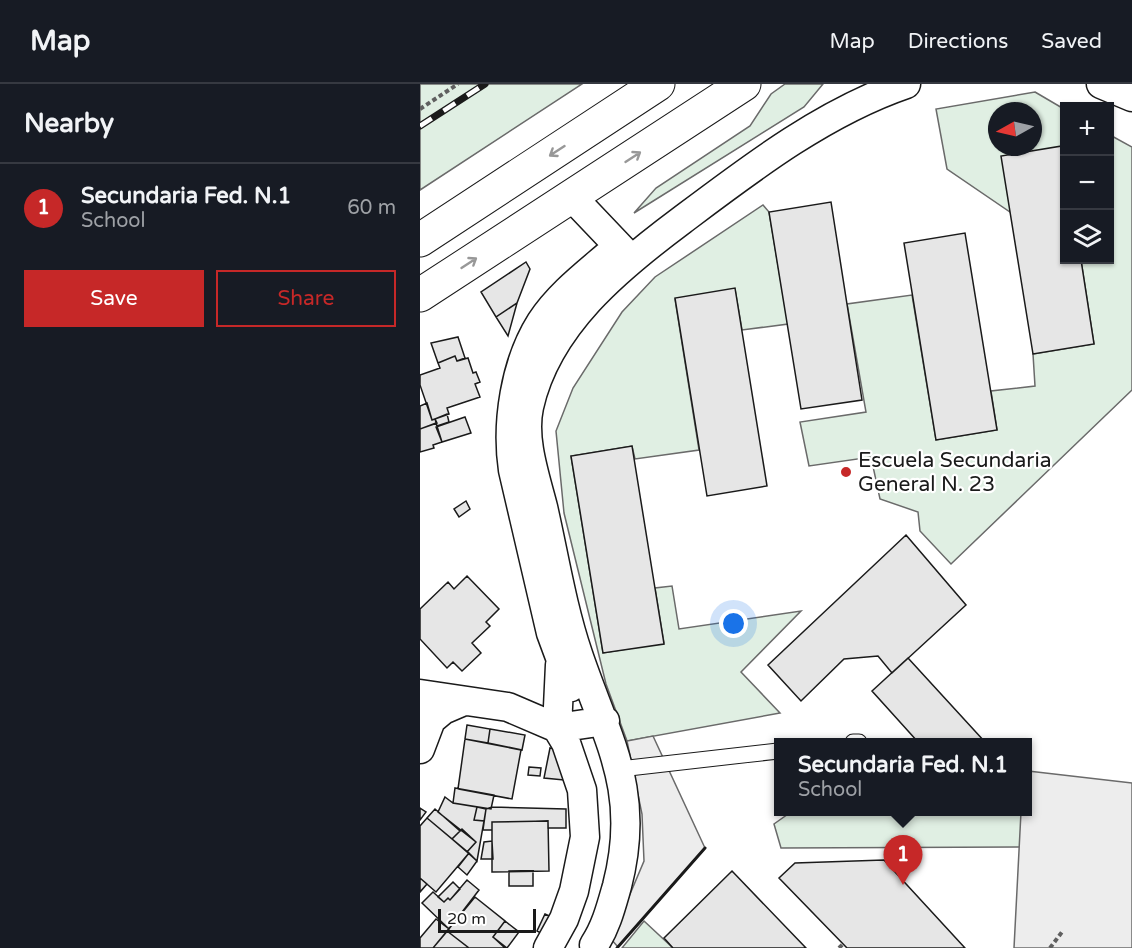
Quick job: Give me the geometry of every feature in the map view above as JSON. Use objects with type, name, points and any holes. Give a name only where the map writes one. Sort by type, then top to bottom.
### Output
[{"type":"main road","points":[[420,240],[658,84]]},
{"type":"main road","points":[[420,295],[744,84]]},
{"type":"street","points":[[548,948],[564,919],[574,891],[585,837],[582,790],[566,743],[557,728],[560,660],[513,470],[509,444],[510,417],[532,339],[561,298],[624,252],[824,122],[886,91],[906,84]]},
{"type":"street","points":[[1101,84],[1132,97]]},
{"type":"street","points":[[572,197],[624,252]]},
{"type":"street","points":[[598,722],[577,652],[530,453],[528,424],[529,408],[538,381],[561,336],[624,252]]},
{"type":"street","points":[[560,660],[598,722],[620,770],[626,801],[625,853],[604,930],[594,945]]},
{"type":"street","points":[[420,748],[425,703],[464,701],[508,707],[557,728],[598,722]]},
{"type":"lane","points":[[620,770],[774,751]]},
{"type":"path","points":[[420,110],[458,84]]},
{"type":"path","points":[[1050,948],[1062,932]]},
{"type":"path","points":[[839,948],[843,944]]},
{"type":"green space","points":[[420,84],[582,84],[420,190]]},
{"type":"green space","points":[[785,84],[823,84],[804,107],[634,213],[656,188],[750,126],[771,94]]},
{"type":"green space","points":[[1035,92],[1060,107],[1060,149],[1010,212],[947,169],[936,109]]},
{"type":"green space","points":[[1114,137],[1132,147],[1132,390],[951,564],[920,531],[918,512],[880,499],[871,457],[809,466],[800,422],[866,412],[847,304],[912,295],[936,440],[997,430],[991,391],[1035,386],[1033,354],[1094,344],[1082,264],[1114,264]]},
{"type":"green space","points":[[763,205],[769,212],[788,324],[742,330],[735,289],[675,299],[699,450],[635,459],[632,446],[571,456],[603,653],[664,643],[655,588],[672,586],[679,629],[801,611],[741,672],[780,713],[627,741],[606,684],[564,513],[556,431],[573,388],[622,312],[655,277]]},
{"type":"green space","points":[[785,816],[1021,816],[1021,847],[781,848],[774,824]]},
{"type":"green space","points":[[644,921],[673,948],[622,948]]},
{"type":"shaded area","points":[[653,736],[705,848],[618,947],[611,939],[644,861],[642,814],[627,741]]},
{"type":"shaded area","points":[[1032,771],[1132,783],[1132,948],[1014,948],[1021,816],[1032,816]]},
{"type":"building","points":[[1060,146],[1060,264],[1082,264],[1094,344],[1033,354],[1001,156],[1042,156],[1042,149]]},
{"type":"building","points":[[831,202],[862,400],[801,409],[769,212]]},
{"type":"building","points":[[965,233],[997,430],[936,440],[904,243]]},
{"type":"building","points":[[526,262],[530,269],[517,303],[496,317],[481,292]]},
{"type":"building","points":[[735,288],[767,486],[707,496],[675,298]]},
{"type":"building","points":[[517,303],[508,336],[496,317]]},
{"type":"building","points":[[458,337],[465,358],[457,361],[455,356],[438,363],[431,343]]},
{"type":"building","points":[[455,356],[457,361],[468,358],[473,373],[476,372],[480,382],[475,384],[480,397],[447,408],[449,414],[432,420],[420,385],[420,375],[440,368],[438,363]]},
{"type":"building","points":[[427,403],[432,420],[435,419],[437,423],[420,429],[420,406]]},
{"type":"building","points":[[447,414],[449,422],[437,426],[435,419]]},
{"type":"building","points":[[465,417],[471,433],[442,442],[436,427]]},
{"type":"building","points":[[436,423],[442,442],[433,445],[434,448],[420,452],[420,429]]},
{"type":"building","points":[[632,446],[664,644],[603,653],[571,456]]},
{"type":"building","points":[[466,501],[470,509],[459,517],[454,509]]},
{"type":"building","points":[[906,535],[966,605],[892,673],[878,656],[844,659],[801,701],[768,665]]},
{"type":"building","points":[[467,576],[499,609],[486,622],[490,626],[472,643],[481,653],[462,671],[453,662],[447,668],[420,639],[420,609],[448,582],[454,589]]},
{"type":"building","points":[[908,658],[981,738],[914,738],[872,691]]},
{"type":"building","points":[[467,725],[490,729],[488,743],[465,739]]},
{"type":"building","points":[[490,729],[525,735],[522,750],[488,743]]},
{"type":"building","points":[[465,739],[521,750],[512,799],[458,789]]},
{"type":"building","points":[[550,748],[564,751],[574,781],[544,778]]},
{"type":"building","points":[[529,767],[541,768],[540,776],[528,775]]},
{"type":"building","points":[[455,788],[494,795],[491,809],[453,803]]},
{"type":"building","points":[[445,797],[453,803],[477,807],[474,820],[484,821],[477,861],[467,852],[476,842],[438,812]]},
{"type":"building","points":[[477,807],[486,809],[484,821],[474,820]]},
{"type":"building","points":[[492,807],[566,809],[566,828],[548,828],[548,821],[492,822],[492,830],[483,830],[486,809]]},
{"type":"building","points":[[420,808],[426,812],[420,820]]},
{"type":"building","points":[[435,809],[460,831],[452,839],[427,818]]},
{"type":"building","points":[[427,818],[469,853],[436,892],[420,878],[420,826]]},
{"type":"building","points":[[548,821],[549,871],[492,872],[492,822]]},
{"type":"building","points":[[462,829],[476,842],[467,852],[452,839]]},
{"type":"building","points":[[492,841],[493,859],[481,859],[484,842]]},
{"type":"building","points":[[469,853],[477,861],[467,875],[458,867]]},
{"type":"building","points":[[884,860],[965,948],[847,948],[779,878],[795,863]]},
{"type":"building","points":[[509,871],[533,871],[533,886],[509,886]]},
{"type":"building","points":[[732,871],[806,948],[673,948],[664,938]]},
{"type":"building","points":[[420,878],[427,884],[420,892]]},
{"type":"building","points":[[467,880],[479,890],[449,929],[422,903],[433,892],[444,902],[448,898],[450,900]]},
{"type":"building","points":[[453,882],[460,889],[450,900],[448,898],[444,902],[438,897]]},
{"type":"building","points":[[475,897],[505,921],[493,937],[505,948],[469,948],[447,931]]},
{"type":"building","points":[[545,914],[556,919],[546,936],[537,931]]},
{"type":"building","points":[[436,919],[449,929],[433,948],[420,948],[420,938]]},
{"type":"building","points":[[505,921],[519,932],[507,948],[493,937]]},
{"type":"building","points":[[447,931],[469,948],[433,948]]},
{"type":"railway","points":[[420,126],[485,84]]},
{"type":"wall","points":[[617,948],[705,848]]},
{"type":"place","name":"Escuela Secundaria General N. 23","points":[[846,472]]},
{"type":"place","name":"Secundaria Fed. N.1","points":[[903,885]]}]
